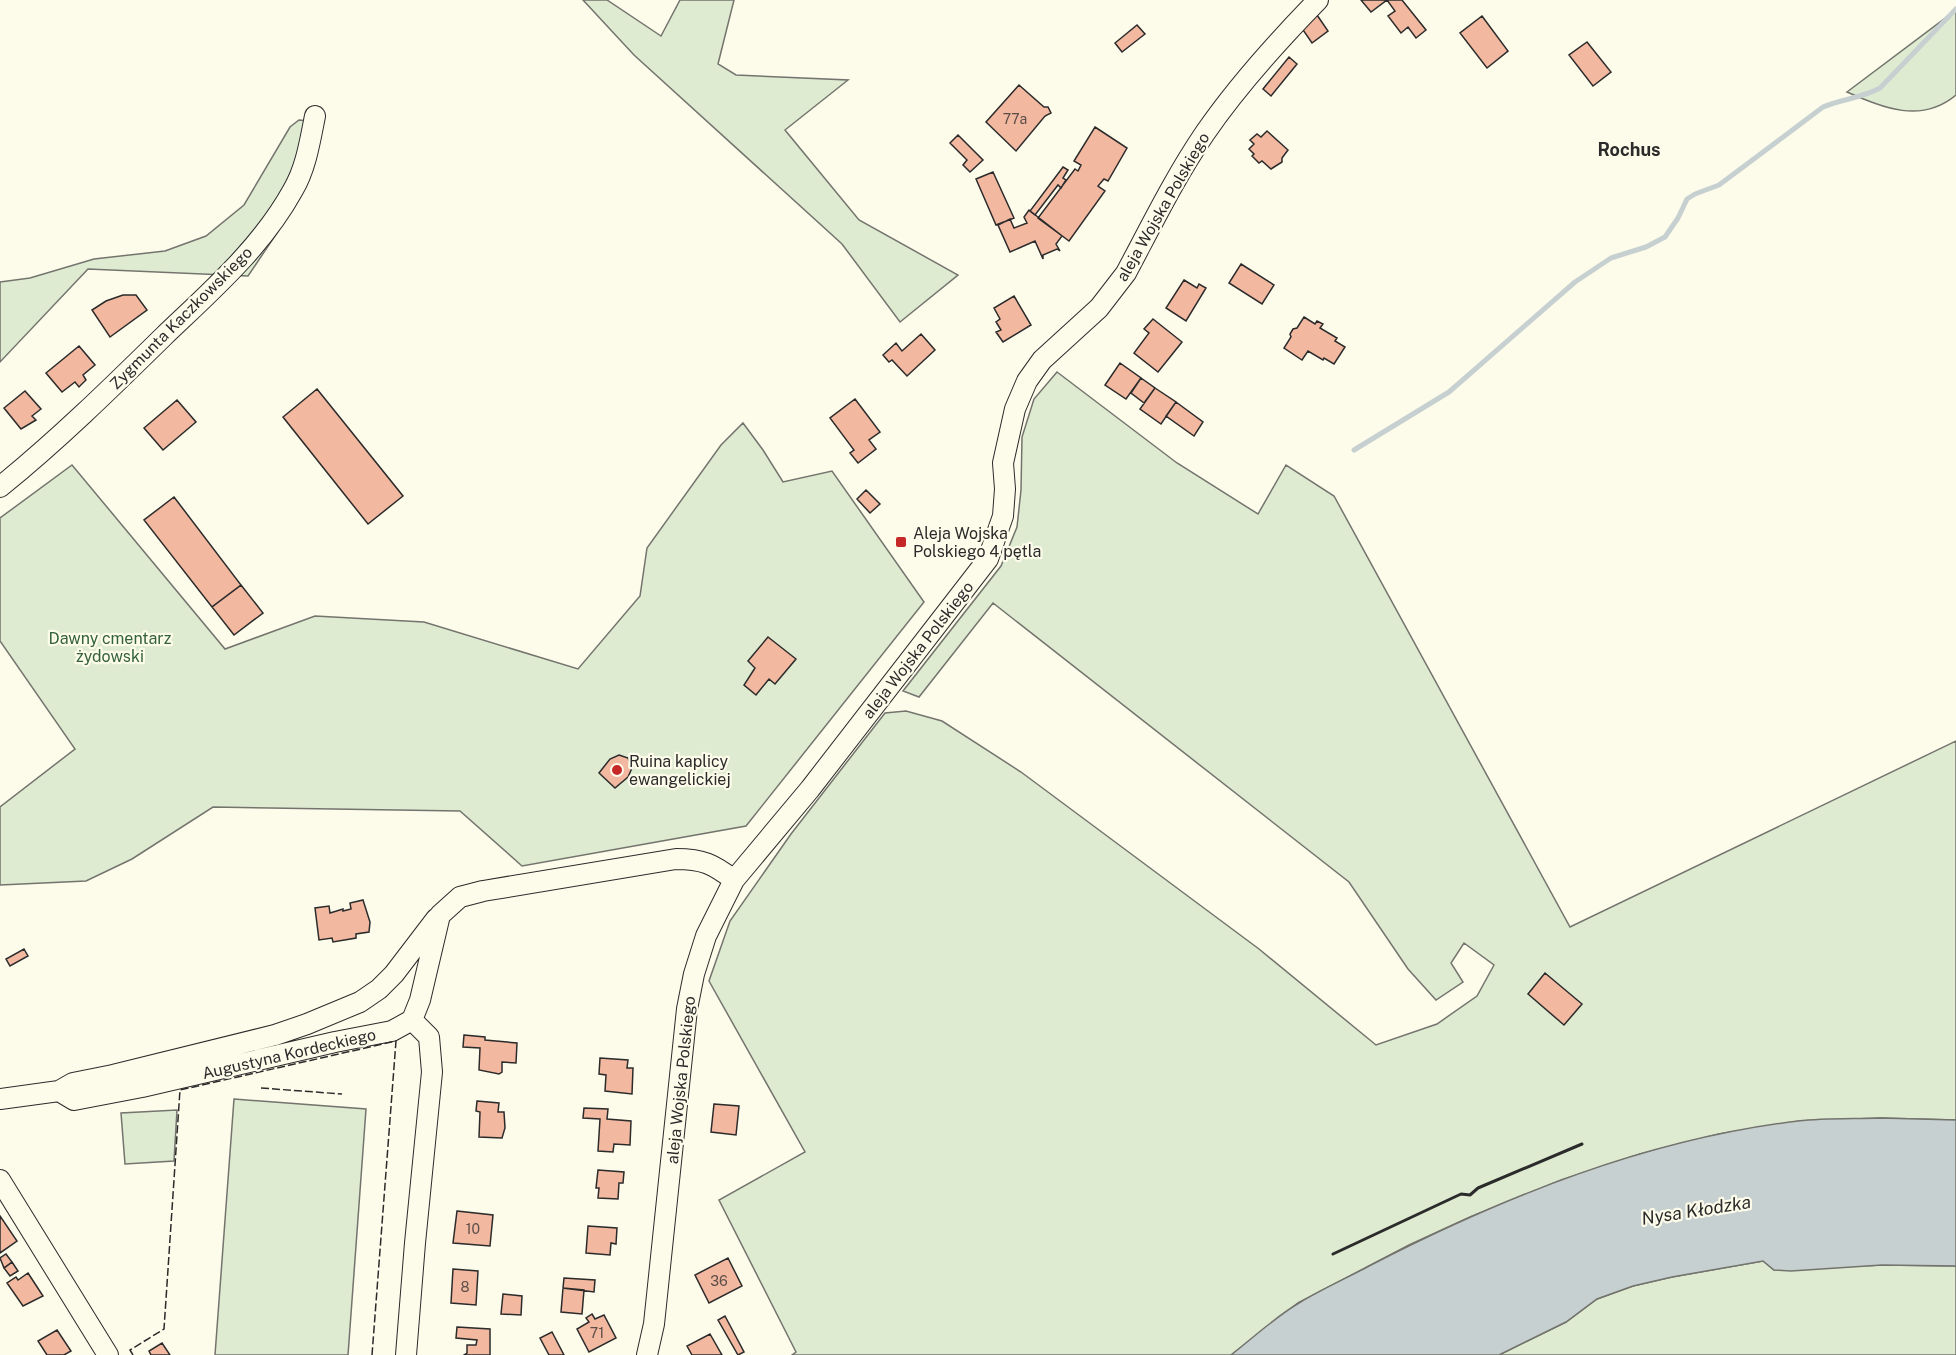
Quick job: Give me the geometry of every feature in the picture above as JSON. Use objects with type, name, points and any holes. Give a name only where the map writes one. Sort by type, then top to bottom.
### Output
[{"type":"street","name":"aleja Wojska Polskiego","points":[[647,1355],[654,1324],[682,1048],[691,986],[706,936],[734,880],[810,789],[983,566],[998,534],[1003,516],[1005,489],[1003,463],[1015,409],[1034,370],[1042,360],[1080,327],[1113,291],[1126,273],[1185,165],[1206,132],[1284,35],[1318,0]]},
{"type":"street","name":"Zygmunta Kaczkowskiego","points":[[0,487],[85,413],[241,262],[294,189],[303,166],[315,116]]},
{"type":"street","name":"Augustyna Kordeckiego","points":[[0,1099],[59,1092],[73,1083],[275,1035],[360,1002],[379,989],[394,974],[440,915],[460,897],[483,891],[660,861],[694,859],[706,862],[734,880]]},
{"type":"street","points":[[406,1355],[432,1072],[429,1037],[412,1020],[420,1000],[440,915]]},
{"type":"street","name":"Augustyna Kordeckiego","points":[[59,1092],[74,1101],[392,1030],[412,1020]]},
{"type":"street","points":[[0,1180],[108,1355]]},
{"type":"green space","points":[[583,0],[607,0],[661,36],[680,0],[734,0],[718,64],[736,75],[848,80],[785,130],[859,220],[958,275],[900,322],[842,244],[634,55]]},
{"type":"green space","points":[[1956,10],[1956,95],[1943,104],[1916,111],[1889,108],[1847,92]]},
{"type":"green space","points":[[299,120],[308,121],[288,187],[268,215],[279,230],[248,276],[88,269],[0,362],[0,282],[30,278],[94,259],[165,251],[206,236],[244,205],[290,127]]},
{"type":"green space","points":[[1057,372],[1177,463],[1258,514],[1286,465],[1334,496],[1570,927],[1956,741],[1956,1120],[1880,1118],[1800,1121],[1719,1134],[1640,1154],[1561,1180],[1409,1245],[1298,1303],[1231,1355],[792,1355],[796,1352],[719,1200],[805,1152],[709,981],[730,921],[791,834],[885,713],[906,711],[942,721],[1021,772],[1259,949],[1376,1045],[1437,1024],[1477,996],[1494,965],[1464,943],[1451,963],[1463,982],[1436,1000],[1408,969],[1349,882],[993,603],[919,697],[903,691],[1001,566],[1017,527],[1021,490],[1022,437],[1034,399]]},
{"type":"green space","name":"Dawny cmentarz żydowski","points":[[743,423],[783,482],[832,471],[924,602],[746,826],[522,866],[460,811],[213,807],[132,859],[86,881],[0,885],[0,807],[75,749],[0,641],[0,518],[72,465],[225,649],[315,616],[424,622],[578,669],[640,596],[647,548],[721,445]]},
{"type":"green space","points":[[234,1099],[366,1109],[348,1355],[215,1355]]},
{"type":"green space","points":[[177,1110],[174,1161],[125,1164],[121,1113]]},
{"type":"green space","points":[[1763,1261],[1774,1270],[1882,1265],[1956,1266],[1956,1355],[1499,1355],[1566,1322],[1597,1299],[1633,1286]]},
{"type":"water","name":"Nysa Kłodzka","points":[[1880,1118],[1956,1120],[1956,1266],[1882,1265],[1791,1271],[1774,1270],[1763,1261],[1672,1277],[1633,1286],[1597,1299],[1566,1322],[1499,1355],[1231,1355],[1281,1315],[1326,1288],[1473,1216],[1578,1174],[1687,1141],[1742,1130],[1808,1120]]},
{"type":"building","points":[[1361,0],[1387,0],[1371,12]]},
{"type":"building","points":[[1387,0],[1402,0],[1426,30],[1416,38],[1408,27],[1401,33],[1388,16],[1395,11]]},
{"type":"building","points":[[1317,15],[1328,31],[1312,43],[1301,27]]},
{"type":"building","points":[[1482,16],[1508,51],[1487,68],[1460,33]]},
{"type":"building","points":[[1137,25],[1145,34],[1122,52],[1115,43]]},
{"type":"building","points":[[1587,42],[1611,72],[1593,86],[1569,55]]},
{"type":"building","points":[[1289,57],[1297,64],[1271,96],[1263,89]]},
{"type":"building","points":[[1019,85],[1044,107],[1048,107],[1051,113],[1045,116],[1016,151],[986,122]]},
{"type":"building","points":[[1095,127],[1127,148],[1108,181],[1104,179],[1098,186],[1105,191],[1069,241],[1038,218],[1075,169],[1078,171],[1081,165],[1074,161]]},
{"type":"building","points":[[1267,131],[1288,150],[1282,162],[1271,169],[1262,161],[1259,163],[1249,149],[1254,144],[1250,140],[1257,134],[1261,137]]},
{"type":"building","points":[[958,135],[983,160],[970,172],[963,165],[967,160],[950,143]]},
{"type":"building","points":[[1063,167],[1068,170],[1063,178],[1066,180],[1061,188],[1058,185],[1035,215],[1030,211]]},
{"type":"building","points":[[993,172],[1014,218],[996,225],[976,179]]},
{"type":"building","points":[[1029,210],[1062,236],[1056,244],[1060,251],[1057,249],[1043,255],[1043,259],[1035,241],[1010,252],[998,225],[1010,219],[1014,228],[1027,223],[1024,217]]},
{"type":"building","points":[[1241,264],[1274,285],[1262,304],[1229,283]]},
{"type":"building","points":[[1184,280],[1197,288],[1199,284],[1206,288],[1186,321],[1166,308]]},
{"type":"building","points":[[123,295],[136,295],[147,310],[110,337],[92,310],[106,301]]},
{"type":"building","points":[[1014,296],[1031,325],[1003,342],[996,332],[1001,330],[996,322],[1000,319],[994,308]]},
{"type":"building","points":[[1304,317],[1315,324],[1317,321],[1323,324],[1320,328],[1337,338],[1335,341],[1345,347],[1334,364],[1308,351],[1302,360],[1284,348],[1293,329],[1297,328]]},
{"type":"building","points":[[1153,319],[1182,342],[1158,372],[1134,353],[1149,333],[1144,329]]},
{"type":"building","points":[[921,334],[935,350],[907,376],[892,360],[889,362],[883,355],[896,343],[902,351]]},
{"type":"building","points":[[79,346],[95,365],[83,375],[86,380],[79,387],[75,382],[62,392],[46,373]]},
{"type":"building","points":[[1120,363],[1141,378],[1126,399],[1105,385]]},
{"type":"building","points":[[1141,378],[1155,388],[1144,403],[1131,393]]},
{"type":"building","points":[[1155,388],[1176,402],[1161,424],[1140,409]]},
{"type":"building","points":[[317,389],[403,496],[368,524],[283,417]]},
{"type":"building","points":[[25,391],[41,409],[32,416],[36,420],[21,429],[4,408]]},
{"type":"building","points":[[855,399],[880,432],[869,440],[876,449],[858,463],[850,453],[854,450],[830,418]]},
{"type":"building","points":[[177,400],[196,422],[163,450],[144,428]]},
{"type":"building","points":[[1176,402],[1203,422],[1194,436],[1166,416]]},
{"type":"building","points":[[866,490],[880,504],[870,513],[857,499]]},
{"type":"building","points":[[174,497],[241,585],[212,607],[144,520]]},
{"type":"building","points":[[241,585],[263,613],[234,635],[212,607]]},
{"type":"building","points":[[768,637],[796,659],[775,684],[769,679],[756,695],[744,685],[755,668],[748,661]]},
{"type":"building","name":"Ruina kaplicy ewangelickiej","points":[[619,755],[628,758],[632,768],[628,777],[615,788],[599,773],[610,759]]},
{"type":"building","points":[[363,900],[370,922],[369,932],[356,934],[356,938],[333,942],[332,938],[319,940],[315,908],[329,906],[330,913],[343,909],[343,911],[351,909],[350,903]]},
{"type":"building","points":[[24,949],[28,956],[10,966],[6,959]]},
{"type":"building","points":[[1545,973],[1582,1004],[1564,1025],[1528,994]]},
{"type":"building","points":[[464,1035],[485,1037],[485,1040],[517,1043],[516,1063],[502,1062],[502,1072],[499,1074],[479,1070],[480,1048],[463,1047]]},
{"type":"building","points":[[600,1058],[628,1060],[627,1068],[633,1068],[632,1094],[605,1091],[606,1075],[599,1074]]},
{"type":"building","points":[[477,1101],[499,1103],[498,1112],[504,1112],[505,1128],[502,1138],[479,1137],[480,1112],[476,1111]]},
{"type":"building","points":[[714,1104],[739,1106],[736,1135],[711,1132]]},
{"type":"building","points":[[584,1108],[608,1109],[607,1119],[631,1121],[630,1145],[614,1144],[613,1152],[598,1151],[600,1119],[583,1118]]},
{"type":"building","points":[[598,1170],[624,1172],[623,1183],[619,1183],[618,1199],[598,1198],[599,1188],[596,1188]]},
{"type":"building","points":[[457,1211],[493,1215],[490,1246],[453,1243]]},
{"type":"building","points":[[0,1216],[17,1241],[0,1253]]},
{"type":"building","points":[[588,1226],[617,1228],[616,1244],[611,1243],[610,1255],[586,1253]]},
{"type":"building","points":[[6,1254],[12,1262],[4,1268],[0,1258]]},
{"type":"building","points":[[728,1258],[742,1286],[709,1303],[695,1275]]},
{"type":"building","points":[[12,1262],[18,1271],[10,1276],[4,1268]]},
{"type":"building","points":[[453,1269],[478,1271],[476,1305],[451,1303]]},
{"type":"building","points":[[28,1273],[43,1296],[23,1306],[7,1283],[16,1277],[18,1280]]},
{"type":"building","points":[[564,1278],[595,1280],[594,1292],[563,1288]]},
{"type":"building","points":[[563,1288],[584,1290],[582,1314],[561,1312]]},
{"type":"building","points":[[503,1294],[522,1296],[521,1315],[501,1314]]},
{"type":"building","points":[[592,1314],[595,1319],[604,1315],[616,1338],[589,1352],[577,1329],[589,1322],[586,1318]]},
{"type":"building","points":[[725,1316],[744,1352],[738,1355],[718,1320]]},
{"type":"building","points":[[457,1327],[490,1329],[490,1355],[464,1355],[467,1353],[467,1345],[476,1345],[477,1340],[456,1338]]},
{"type":"building","points":[[57,1330],[71,1351],[64,1355],[47,1355],[38,1341]]},
{"type":"building","points":[[552,1332],[564,1355],[549,1355],[540,1338]]},
{"type":"building","points":[[710,1334],[722,1355],[692,1355],[687,1346]]},
{"type":"building","points":[[162,1343],[170,1355],[151,1355],[149,1351]]},
{"type":"waterway","points":[[1354,450],[1449,392],[1575,282],[1611,258],[1646,247],[1665,237],[1687,199],[1719,185],[1823,107],[1880,88],[1956,9]]},
{"type":"fence","points":[[133,1355],[130,1350],[164,1329],[180,1090],[396,1041],[372,1355]]},
{"type":"fence","points":[[261,1088],[342,1094]]},
{"type":"wall","points":[[1333,1254],[1461,1194],[1470,1195],[1478,1188],[1582,1144]]},
{"type":"place","name":"Aleja Wojska Polskiego 4 pętla","points":[[901,542]]},
{"type":"place","name":"Ruina kaplicy ewangelickiej","points":[[617,770]]},
{"type":"district","name":"Rochus","points":[[1629,149]]}]
